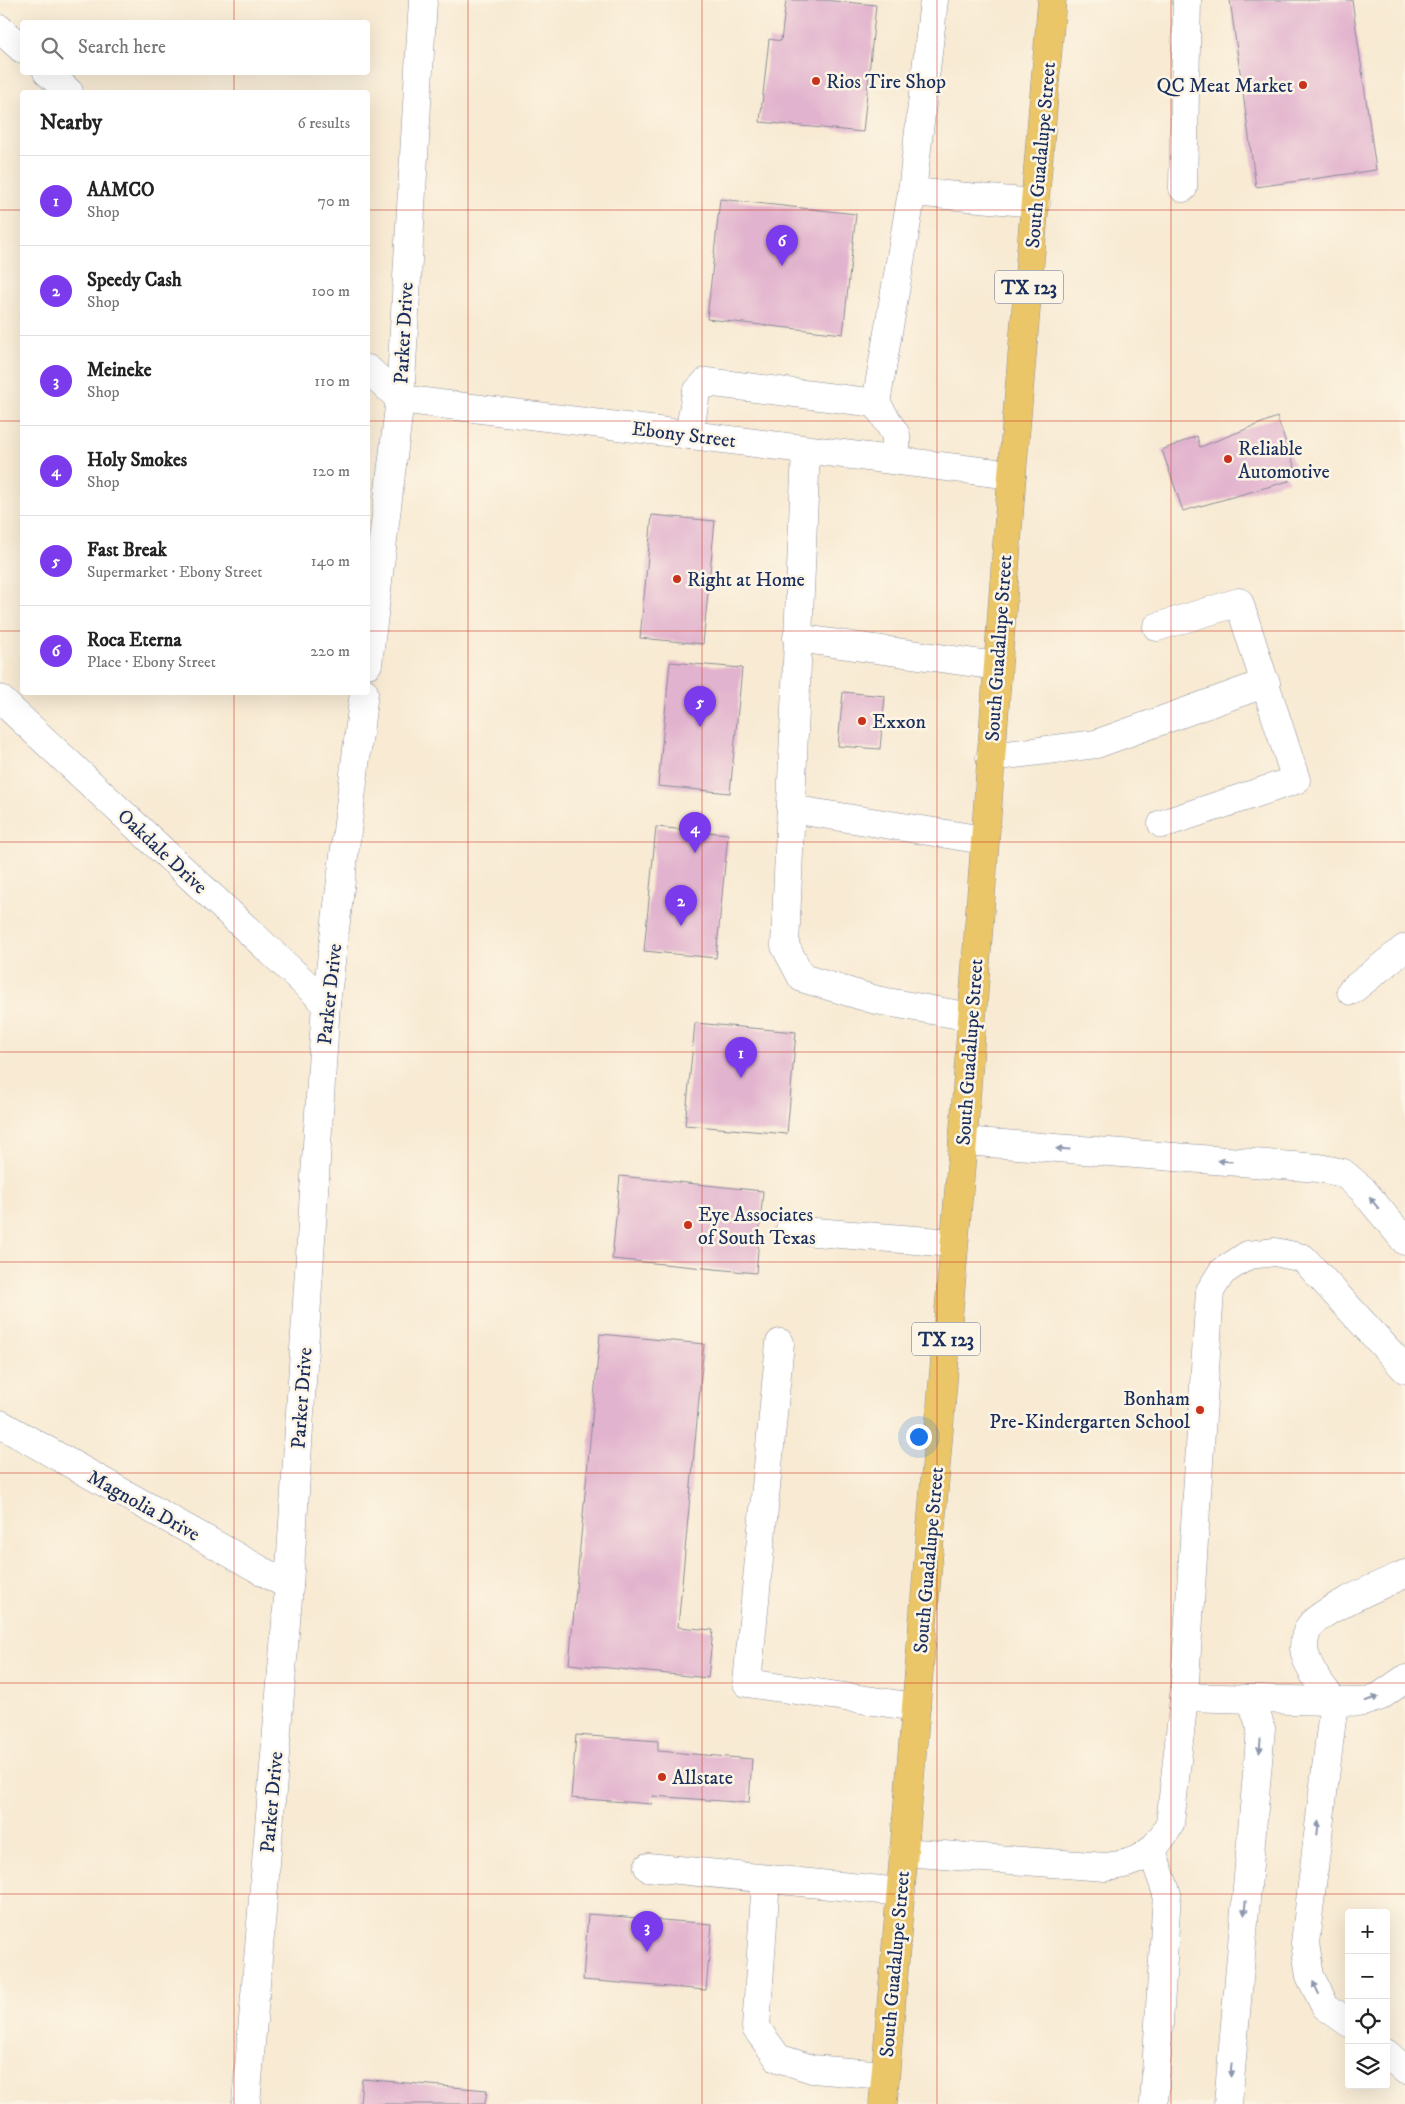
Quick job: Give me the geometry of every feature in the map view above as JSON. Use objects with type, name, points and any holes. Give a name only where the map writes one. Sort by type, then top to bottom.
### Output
[{"type":"main road","name":"South Guadalupe Street","points":[[883,2104],[963,1141],[997,666],[1052,0]]},
{"type":"street","name":"Parker Drive","points":[[370,647],[400,399],[423,0]]},
{"type":"street","points":[[896,460],[896,435],[876,403],[912,192],[934,0]]},
{"type":"street","points":[[1183,188],[1187,0]]},
{"type":"street","points":[[0,28],[20,47]]},
{"type":"street","points":[[50,75],[67,90]]},
{"type":"street","points":[[912,192],[1036,203]]},
{"type":"street","points":[[370,371],[400,399]]},
{"type":"street","points":[[689,435],[696,392],[706,382],[876,403]]},
{"type":"street","name":"Ebony Street","points":[[400,399],[1012,475]]},
{"type":"street","points":[[806,450],[785,946],[802,978],[876,1000],[971,1017]]},
{"type":"street","points":[[1157,627],[1239,602],[1296,780],[1162,824]]},
{"type":"street","points":[[797,638],[997,666]]},
{"type":"street","points":[[990,757],[1096,744],[1266,682]]},
{"type":"street","name":"Parker Drive","points":[[246,2104],[289,1586],[326,1003],[364,695]]},
{"type":"street","name":"Oakdale Drive","points":[[0,699],[326,1003]]},
{"type":"street","points":[[791,809],[984,840]]},
{"type":"street","points":[[1351,991],[1405,948]]},
{"type":"street","points":[[963,1141],[1319,1168],[1343,1173],[1362,1189],[1405,1241]]},
{"type":"street","points":[[790,1230],[953,1244]]},
{"type":"street","points":[[903,1852],[1105,1867],[1124,1865],[1152,1851],[1170,1824],[1184,1697],[1210,1291],[1222,1272],[1248,1255],[1275,1252],[1303,1258],[1405,1369]]},
{"type":"street","points":[[780,1342],[747,1683],[916,1707]]},
{"type":"street","name":"Magnolia Drive","points":[[0,1424],[289,1586]]},
{"type":"street","points":[[1345,2020],[1325,2006],[1310,1976],[1305,1943],[1334,1702],[1314,1675],[1304,1649],[1305,1637],[1311,1625],[1360,1594],[1405,1574]]},
{"type":"street","points":[[1184,1697],[1363,1702],[1379,1698],[1405,1679]]},
{"type":"street","points":[[1228,2104],[1261,1728],[1251,1699]]},
{"type":"street","points":[[1152,1851],[1168,1894],[1154,2104]]},
{"type":"street","points":[[648,1867],[900,1892]]},
{"type":"street","points":[[766,1879],[756,2028],[778,2058],[812,2068],[885,2075]]},
{"type":"street","points":[[1390,2057],[1405,2070]]},
{"type":"building","name":"Rios Tire Shop","points":[[786,0],[824,0],[876,5],[863,132],[760,122],[769,39],[781,41]]},
{"type":"building","name":"QC Meat Market","points":[[1230,0],[1352,0],[1376,170],[1256,187]]},
{"type":"building","points":[[720,199],[856,214],[843,334],[707,319]]},
{"type":"building","name":"Reliable Automotive","points":[[1277,417],[1295,468],[1284,472],[1289,481],[1183,511],[1162,450],[1197,436],[1200,447]]},
{"type":"building","name":"Right at Home","points":[[652,515],[715,521],[703,644],[640,638]]},
{"type":"building","points":[[670,662],[742,668],[730,793],[658,786]]},
{"type":"building","name":"Exxon","points":[[843,692],[885,696],[880,749],[838,746]]},
{"type":"building","points":[[656,827],[728,834],[716,958],[644,951]]},
{"type":"building","points":[[695,1023],[796,1032],[787,1134],[685,1125]]},
{"type":"building","name":"Eye Associates of South Texas","points":[[620,1176],[763,1191],[756,1273],[612,1259]]},
{"type":"building","points":[[600,1334],[704,1344],[678,1627],[713,1630],[708,1678],[569,1664]]},
{"type":"building","name":"Allstate","points":[[576,1735],[658,1741],[658,1751],[752,1759],[749,1803],[653,1796],[652,1804],[571,1798]]},
{"type":"building","points":[[588,1914],[712,1924],[706,1990],[583,1980]]},
{"type":"building","points":[[362,2079],[487,2090],[485,2104],[360,2104]]},
{"type":"place","name":"Rios Tire Shop","points":[[816,81]]},
{"type":"place","name":"QC Meat Market","points":[[1303,85]]},
{"type":"place","name":"Roca Eterna","points":[[782,266]]},
{"type":"place","name":"Reliable Automotive","points":[[1228,459]]},
{"type":"place","name":"Right at Home","points":[[677,579]]},
{"type":"place","name":"Exxon","points":[[862,721]]},
{"type":"place","name":"Fast Break","points":[[700,727]]},
{"type":"place","name":"Holy Smokes","points":[[695,853]]},
{"type":"place","name":"Speedy Cash","points":[[681,926]]},
{"type":"place","name":"AAMCO","points":[[741,1078]]},
{"type":"place","name":"Eye Associates of South Texas","points":[[688,1225]]},
{"type":"place","name":"Bonham Pre-Kindergarten School","points":[[1200,1410]]},
{"type":"place","name":"Allstate","points":[[662,1777]]},
{"type":"place","name":"Meineke","points":[[647,1952]]}]
